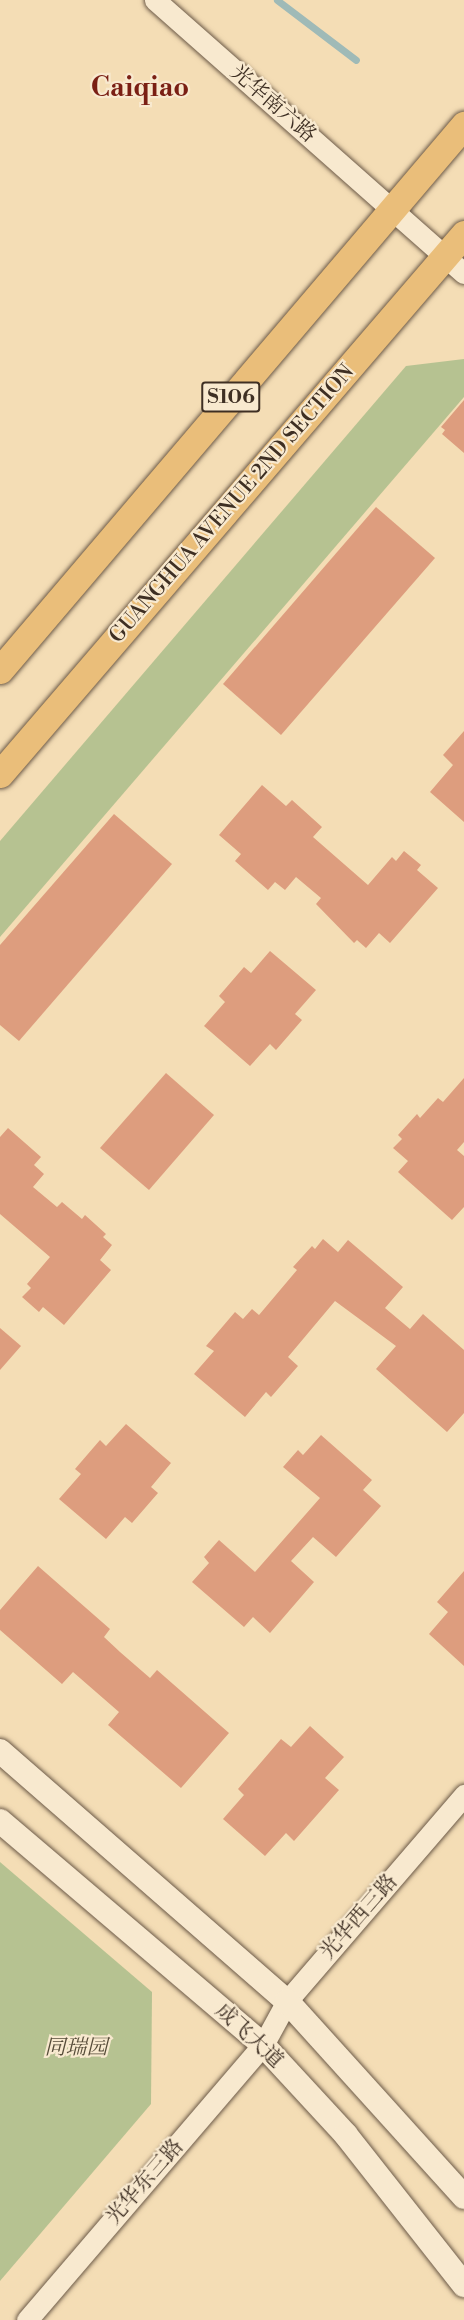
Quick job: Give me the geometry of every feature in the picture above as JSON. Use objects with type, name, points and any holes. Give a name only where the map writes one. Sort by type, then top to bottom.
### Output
[{"type":"main road","name":"S106","points":[[0,670],[464,125]]},
{"type":"main road","name":"GUANGHUA AVENUE 2ND SECTION","points":[[0,774],[454,265],[464,234]]},
{"type":"main road","points":[[0,1751],[287,2001],[464,2197]]},
{"type":"main road","name":"成飞大道","points":[[0,1821],[262,2045],[346,2135],[464,2285]]},
{"type":"street","name":"光华南六路","points":[[155,0],[454,265]]},
{"type":"street","name":"光华西三路","points":[[262,2045],[287,2001],[464,1795]]},
{"type":"street","name":"光华东三路","points":[[27,2320],[262,2045]]},
{"type":"green space","points":[[464,359],[464,397],[0,937],[0,841],[406,366]]},
{"type":"green space","name":"同瑞园","points":[[0,1862],[152,1992],[151,2104],[0,2281]]},
{"type":"building","points":[[464,400],[464,453],[442,434],[445,430],[441,427]]},
{"type":"building","points":[[376,507],[435,558],[281,735],[223,684]]},
{"type":"building","points":[[464,731],[464,822],[430,792],[453,765],[443,755]]},
{"type":"building","points":[[262,785],[286,806],[292,800],[322,827],[313,837],[368,885],[392,857],[396,861],[404,851],[421,865],[417,870],[438,888],[390,943],[379,933],[366,948],[357,940],[354,943],[316,904],[321,898],[296,877],[285,890],[275,882],[268,890],[235,861],[241,854],[219,835]]},
{"type":"building","points":[[114,814],[172,864],[19,1041],[0,1025],[0,945]]},
{"type":"building","points":[[270,951],[316,990],[295,1014],[302,1020],[276,1050],[270,1044],[250,1066],[204,1026],[225,1002],[219,996],[244,967],[251,973]]},
{"type":"building","points":[[166,1073],[214,1115],[149,1190],[100,1148]]},
{"type":"building","points":[[464,1078],[464,1142],[457,1150],[464,1156],[464,1207],[452,1220],[398,1172],[408,1161],[393,1148],[402,1139],[398,1135],[417,1114],[420,1118],[438,1098],[443,1102]]},
{"type":"building","points":[[8,1128],[41,1157],[34,1165],[44,1174],[33,1187],[57,1207],[62,1202],[82,1219],[85,1215],[106,1234],[103,1237],[112,1245],[100,1260],[111,1270],[64,1325],[43,1307],[39,1312],[22,1297],[31,1288],[27,1284],[50,1257],[0,1214],[0,1137]]},
{"type":"building","points":[[323,1239],[338,1252],[348,1240],[403,1287],[385,1308],[410,1329],[423,1314],[464,1350],[464,1413],[447,1432],[376,1369],[396,1346],[335,1301],[288,1357],[298,1366],[271,1397],[266,1392],[245,1417],[194,1374],[214,1351],[206,1346],[235,1312],[243,1319],[252,1309],[259,1315],[297,1270],[293,1267],[312,1246],[315,1249]]},
{"type":"building","points":[[0,1328],[21,1346],[0,1370]]},
{"type":"building","points":[[126,1424],[171,1463],[151,1487],[158,1493],[132,1523],[125,1517],[106,1539],[59,1499],[81,1474],[75,1469],[100,1440],[106,1446]]},
{"type":"building","points":[[321,1435],[372,1480],[363,1490],[381,1506],[336,1557],[313,1537],[291,1561],[314,1582],[270,1633],[253,1617],[244,1627],[192,1582],[209,1563],[204,1557],[219,1540],[255,1572],[320,1498],[283,1467],[298,1450],[303,1455]]},
{"type":"building","points":[[38,1566],[110,1629],[104,1637],[120,1652],[150,1678],[157,1670],[229,1733],[181,1788],[108,1725],[119,1712],[73,1672],[62,1684],[0,1630],[0,1610]]},
{"type":"building","points":[[464,1571],[464,1666],[429,1634],[448,1612],[437,1602]]},
{"type":"building","points":[[310,1726],[344,1757],[325,1778],[339,1790],[294,1841],[286,1833],[265,1856],[223,1819],[244,1795],[238,1789],[281,1739],[291,1747]]},
{"type":"waterway","points":[[277,0],[356,60]]},
{"type":"district","name":"Caiqiao","points":[[140,89]]}]
